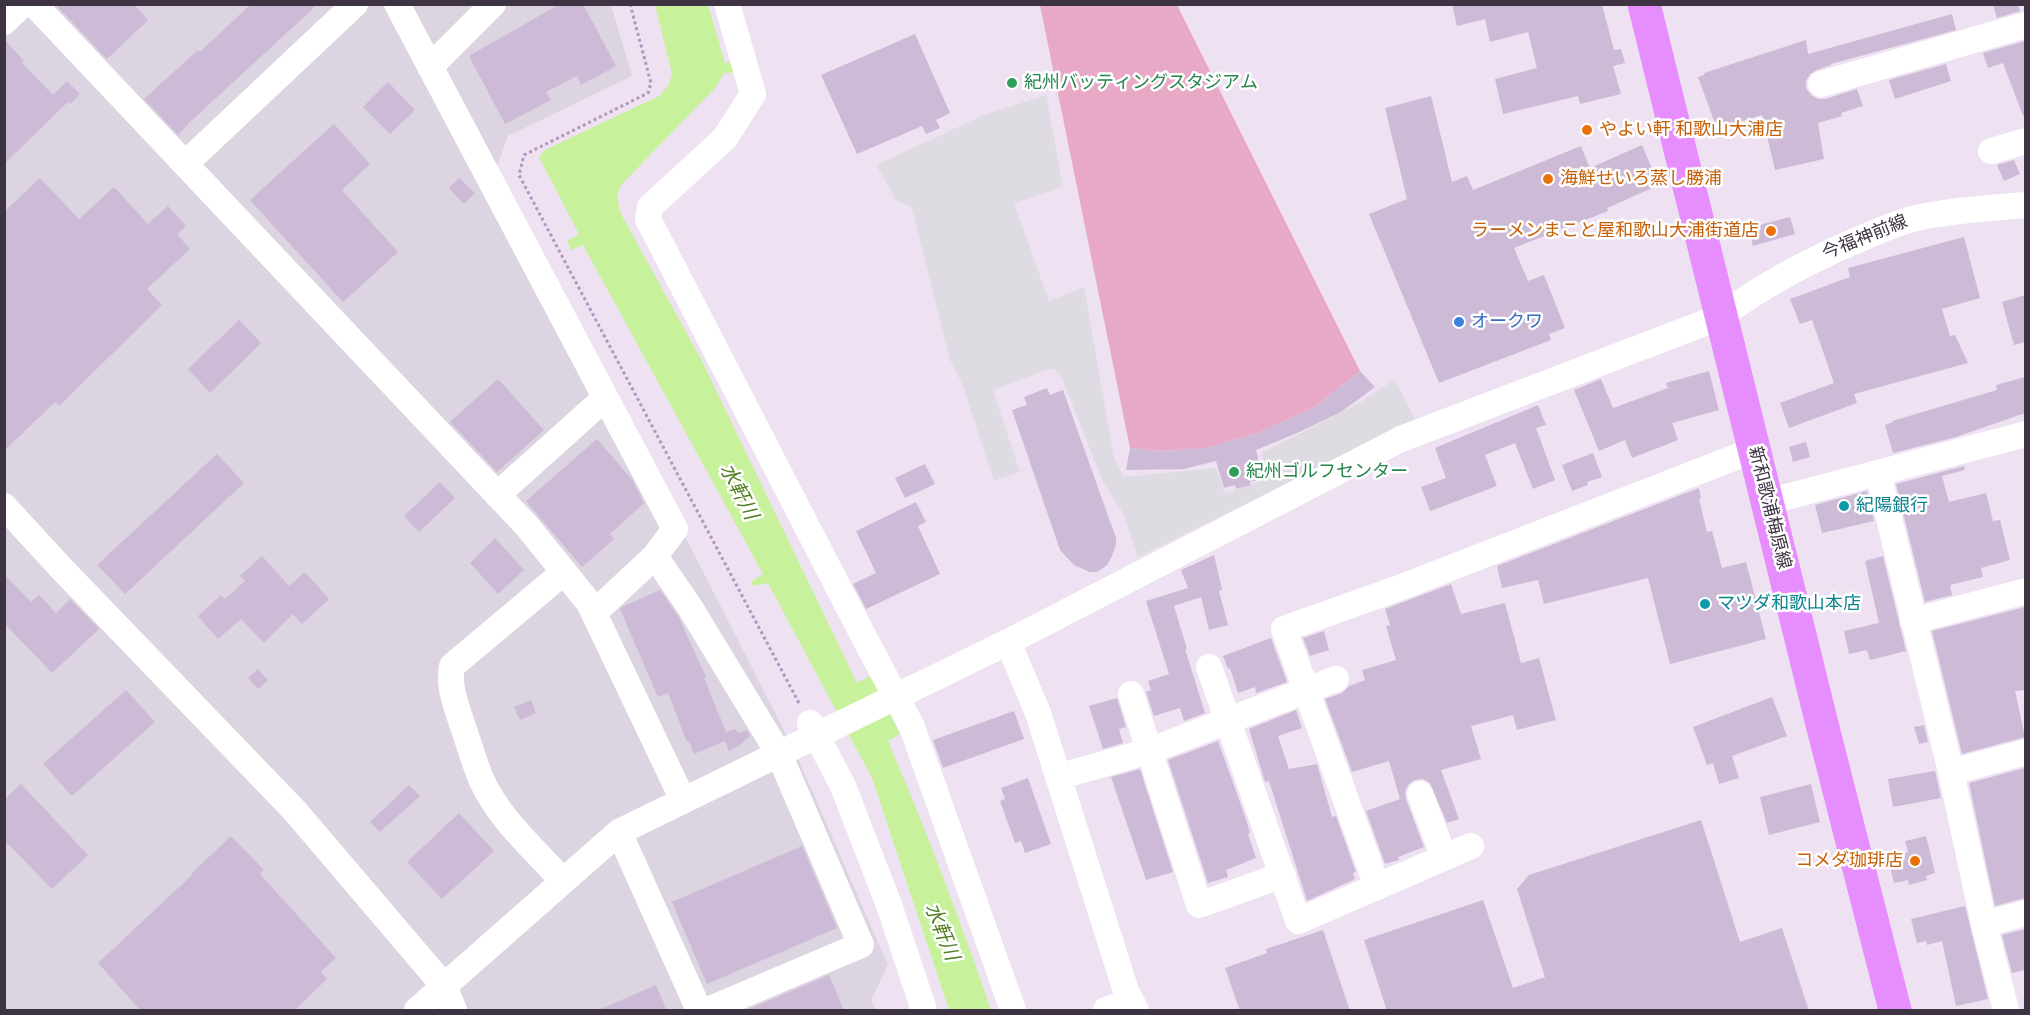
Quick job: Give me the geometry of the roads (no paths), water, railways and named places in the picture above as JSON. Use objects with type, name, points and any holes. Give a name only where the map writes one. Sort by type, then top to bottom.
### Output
[{"type":"main road","name":"新和歌浦梅原線","points":[[1644,4],[1720,317],[1895,1011]]},
{"type":"street","points":[[4,22],[23,4]]},
{"type":"street","points":[[34,4],[527,526],[589,603],[683,800]]},
{"type":"street","points":[[185,164],[355,4]]},
{"type":"street","points":[[397,4],[675,529],[655,556],[594,613]]},
{"type":"street","points":[[430,67],[493,4]]},
{"type":"street","points":[[727,4],[753,94],[725,138],[650,207],[648,219],[890,699],[912,727],[1013,1011]]},
{"type":"street","points":[[1821,84],[2025,25]]},
{"type":"street","points":[[1991,151],[2025,141]]},
{"type":"street","name":"今福神前線","points":[[417,1011],[619,832],[779,753],[813,729],[890,699],[1008,642],[1401,439],[1720,317],[1753,292],[1815,258],[1873,233],[1919,217],[1968,209],[2025,205]]},
{"type":"street","points":[[497,495],[605,398]]},
{"type":"street","points":[[1767,502],[2025,434]]},
{"type":"street","points":[[1377,886],[1284,629],[1410,584],[1754,450]]},
{"type":"street","points":[[1878,473],[1951,772],[1984,924],[2007,1011]]},
{"type":"street","points":[[4,506],[295,811],[444,986],[454,1011]]},
{"type":"street","points":[[655,556],[691,609],[779,753],[861,945],[708,1011]]},
{"type":"street","points":[[563,881],[507,820],[481,780],[454,698],[450,676],[452,666],[564,572]]},
{"type":"street","points":[[1913,621],[2025,591]]},
{"type":"street","points":[[1008,642],[1038,713],[1126,991],[1134,1006],[1106,1011]]},
{"type":"street","points":[[1209,667],[1298,921],[1471,846]]},
{"type":"street","points":[[1058,777],[1149,751],[1336,679]]},
{"type":"street","points":[[1131,694],[1199,905],[1283,875]]},
{"type":"street","points":[[813,729],[843,786],[889,905],[924,1011]]},
{"type":"street","points":[[1951,772],[2025,752]]},
{"type":"street","points":[[1420,794],[1444,857]]},
{"type":"street","points":[[619,832],[699,1011]]},
{"type":"street","points":[[1984,924],[2025,913]]},
{"type":"water","name":"水軒川","points":[[655,5],[708,5],[725,63],[737,62],[739,72],[724,73],[716,87],[621,185],[617,197],[621,214],[701,359],[857,683],[871,676],[900,734],[888,741],[942,875],[991,1010],[949,1010],[872,778],[768,583],[754,586],[751,582],[763,574],[583,245],[571,250],[567,241],[579,234],[539,157],[545,150],[659,96],[668,86],[672,74]]},
{"type":"place","name":"紀州バッティングスタジアム","points":[[1012,83]]},
{"type":"place","name":"やよい軒 和歌山大浦店","points":[[1587,130]]},
{"type":"place","name":"海鮮せいろ蒸し勝浦","points":[[1548,179]]},
{"type":"place","name":"ラーメンまこと屋和歌山大浦街道店","points":[[1771,231]]},
{"type":"place","name":"オークワ","points":[[1459,322]]},
{"type":"place","name":"紀州ゴルフセンター","points":[[1234,472]]},
{"type":"place","name":"紀陽銀行","points":[[1844,506]]},
{"type":"place","name":"マツダ和歌山本店","points":[[1705,604]]},
{"type":"place","name":"コメダ珈琲店","points":[[1915,861]]}]
